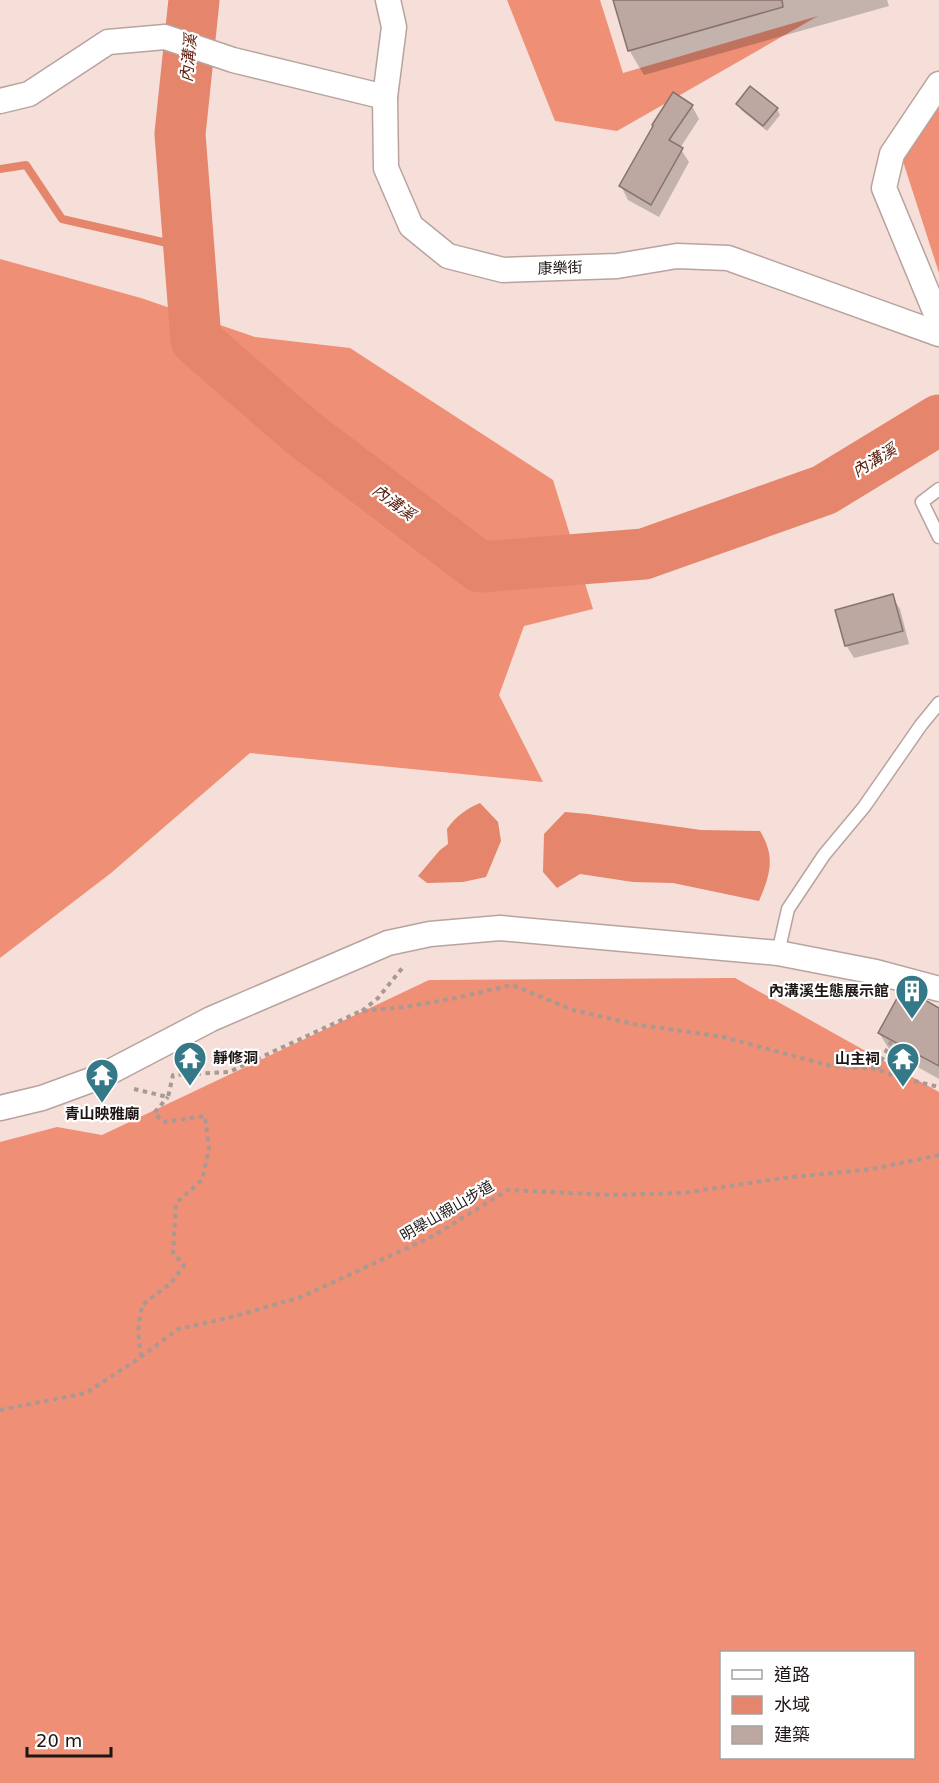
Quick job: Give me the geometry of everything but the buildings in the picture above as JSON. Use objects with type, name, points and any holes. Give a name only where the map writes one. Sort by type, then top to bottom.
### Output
[{"type":"street","name":"康樂街","points":[[388,0],[394,27],[385,97],[386,168],[411,226],[448,256],[503,270],[617,266],[677,256],[728,258],[939,334]]},
{"type":"street","points":[[0,101],[29,94],[108,42],[165,37],[233,60],[385,97]]},
{"type":"street","points":[[939,84],[892,154],[884,188],[939,321]]},
{"type":"street","points":[[0,1108],[42,1098],[102,1076],[211,1019],[388,943],[430,934],[500,928],[778,953],[876,972],[939,989]]},
{"type":"lane","points":[[939,489],[922,502],[939,537]]},
{"type":"lane","points":[[778,953],[788,909],[824,855],[864,807],[939,703]]},
{"type":"path","points":[[141,1357],[138,1331],[142,1305],[171,1283],[184,1265],[173,1253],[176,1203],[202,1180],[209,1149],[205,1116],[164,1122],[154,1113],[166,1096],[173,1075],[229,1072],[361,1011],[378,998],[430,934]]},
{"type":"path","points":[[361,1011],[426,1004],[512,985],[573,1010],[633,1024],[723,1037],[831,1066],[877,1069],[939,1088],[936,1092],[939,1094]]},
{"type":"path","points":[[877,1069],[891,1040]]},
{"type":"path","name":"明舉山親山步道","points":[[0,1410],[86,1393],[141,1357],[177,1329],[228,1318],[301,1297],[432,1237],[508,1190],[611,1195],[683,1193],[783,1178],[872,1169],[939,1155]]},
{"type":"shaded area","points":[[507,0],[600,0],[623,73],[818,16],[617,131],[555,121]]},
{"type":"shaded area","points":[[939,102],[939,273],[899,149]]},
{"type":"shaded area","points":[[0,259],[141,298],[255,337],[350,348],[553,480],[593,609],[524,626],[499,695],[543,782],[250,753],[111,873],[0,958]]},
{"type":"shaded area","points":[[735,978],[939,1092],[939,1783],[0,1783],[0,1142],[57,1127],[102,1135],[429,980]]},
{"type":"water","points":[[480,803],[498,822],[501,841],[486,877],[463,882],[427,883],[418,876],[448,844],[447,829],[462,813]]},
{"type":"water","points":[[565,812],[701,830],[760,831],[768,849],[770,866],[759,901],[673,883],[633,882],[580,874],[557,888],[543,872],[544,834]]},
{"type":"waterway","name":"內溝溪","points":[[194,0],[180,134],[196,340],[303,433],[480,567],[644,554],[824,490],[939,420]]},
{"type":"waterway","points":[[0,169],[26,165],[62,219],[189,248]]},
{"type":"place","name":"內溝溪生態展示館","points":[[912,1020]]},
{"type":"place","name":"靜修洞","points":[[190,1087]]},
{"type":"place","name":"山主祠","points":[[903,1088]]},
{"type":"place","name":"青山映雅廟","points":[[102,1104]]}]
